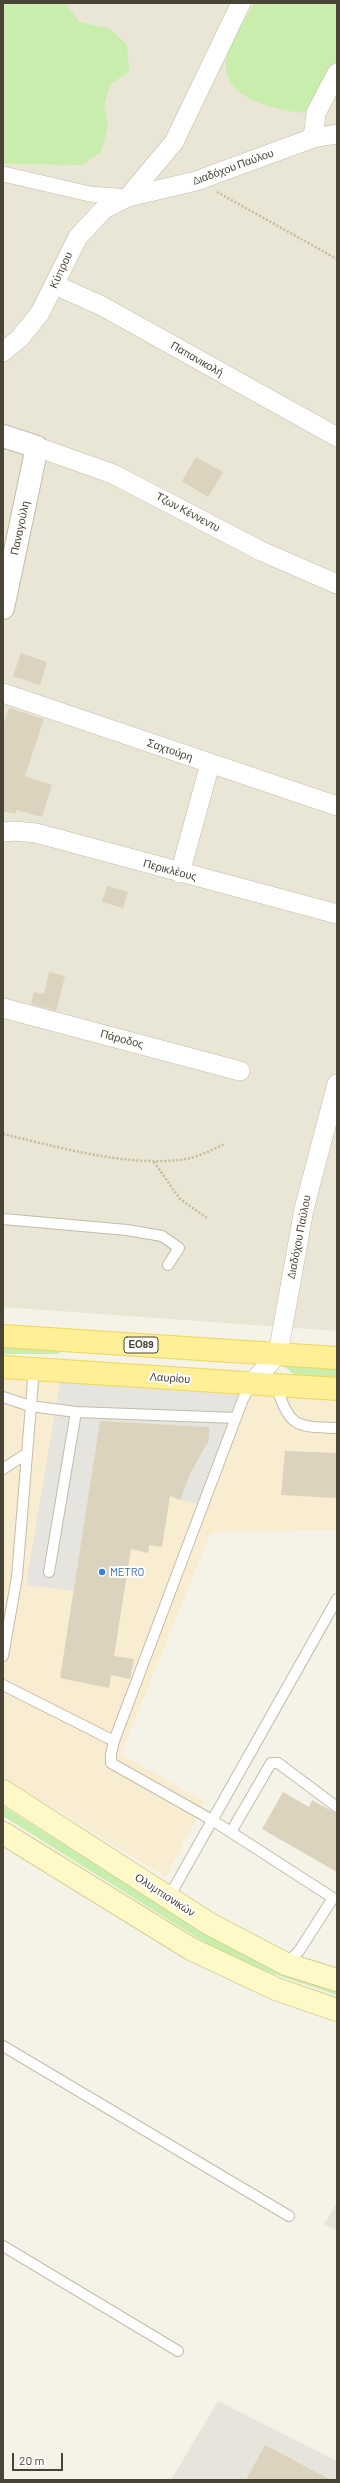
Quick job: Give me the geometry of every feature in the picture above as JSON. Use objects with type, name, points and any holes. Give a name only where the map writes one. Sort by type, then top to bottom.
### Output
[{"type":"main road","name":"ΕΟ89","points":[[3,1336],[337,1358]]},
{"type":"main road","name":"Λαυρίου","points":[[3,1367],[337,1389]]},
{"type":"main road","name":"Ολυμπιονικών","points":[[3,1791],[208,1923],[286,1964],[337,1980]]},
{"type":"main road","points":[[3,1833],[191,1949],[276,1989],[337,2010]]},
{"type":"street","points":[[3,174],[90,194],[128,197],[174,142],[241,3]]},
{"type":"street","points":[[313,138],[316,113],[337,73]]},
{"type":"street","name":"Διαδόχου Παύλου","points":[[128,197],[196,181],[313,138],[337,134]]},
{"type":"street","name":"Κύπρου","points":[[3,352],[30,327],[40,313],[70,252],[87,226],[104,209],[128,197]]},
{"type":"street","name":"Παπανικολή","points":[[55,285],[102,306],[337,437]]},
{"type":"street","points":[[3,436],[37,447]]},
{"type":"street","name":"Τζων Κέννεντυ","points":[[37,447],[114,474],[261,551],[337,584]]},
{"type":"street","name":"Παναγούλη","points":[[3,608],[37,447]]},
{"type":"street","name":"Σαχτούρη","points":[[3,693],[337,806]]},
{"type":"street","points":[[180,873],[210,764]]},
{"type":"street","name":"Περικλέους","points":[[3,832],[15,831],[36,833],[180,873],[337,914]]},
{"type":"street","name":"Πάροδος","points":[[3,1008],[240,1071]]},
{"type":"street","name":"Διαδόχου Παύλου","points":[[278,1354],[304,1209],[337,1084]]},
{"type":"street","points":[[252,1383],[278,1354]]},
{"type":"lane","points":[[3,1219],[127,1230],[162,1236],[179,1248],[168,1265]]},
{"type":"lane","points":[[3,1656],[17,1577],[34,1368]]},
{"type":"lane","points":[[252,1383],[236,1418],[114,1740],[111,1763],[212,1820],[335,1895],[299,1951],[286,1964]]},
{"type":"lane","points":[[275,1384],[286,1414],[297,1423],[310,1427],[337,1428]]},
{"type":"lane","points":[[3,1397],[30,1406],[76,1412],[236,1418]]},
{"type":"lane","points":[[49,1572],[76,1412]]},
{"type":"lane","points":[[3,1469],[26,1454]]},
{"type":"lane","points":[[169,1897],[337,1599]]},
{"type":"lane","points":[[3,1685],[114,1740]]},
{"type":"lane","points":[[231,1832],[271,1763],[278,1763],[337,1807]]},
{"type":"lane","points":[[3,2046],[289,2216]]},
{"type":"lane","points":[[3,2246],[178,2351]]},
{"type":"path","points":[[196,181],[337,259]]},
{"type":"path","points":[[3,1134],[74,1150],[154,1162],[187,1159],[225,1144]]},
{"type":"path","points":[[154,1162],[180,1199],[208,1218]]},
{"type":"shaded area","points":[[3,3],[337,3],[337,1331],[3,1307]]},
{"type":"shaded area","points":[[3,1379],[337,1401],[337,1530],[211,1532],[121,1754],[205,1802],[166,1877],[3,1777]]},
{"type":"shaded area","points":[[60,1382],[238,1394],[204,1505],[180,1500],[190,1474],[209,1440],[209,1427],[100,1421],[74,1591],[26,1585]]},
{"type":"shaded area","points":[[337,2203],[337,2231],[324,2224]]},
{"type":"shaded area","points":[[218,2401],[337,2461],[337,2480],[171,2480]]},
{"type":"green space","points":[[3,3],[66,3],[79,22],[110,29],[127,45],[129,71],[110,85],[104,105],[108,127],[101,152],[82,165],[3,164]]},
{"type":"green space","points":[[254,3],[337,3],[337,59],[304,113],[267,106],[254,101],[243,95],[234,86],[228,76],[226,64],[227,57],[237,33]]},
{"type":"green space","points":[[3,1346],[60,1351],[59,1354],[3,1354]]},
{"type":"green space","points":[[281,1364],[337,1368],[337,1377],[296,1376]]},
{"type":"green space","points":[[3,1806],[189,1923],[337,1987],[337,1995],[265,1971],[212,1947],[3,1816]]},
{"type":"building","points":[[196,457],[223,472],[208,497],[182,481]]},
{"type":"building","points":[[21,653],[47,662],[40,685],[13,676]]},
{"type":"building","points":[[9,708],[44,719],[25,776],[52,785],[42,817],[17,810],[15,814],[3,811],[3,726]]},
{"type":"building","points":[[107,886],[128,892],[123,908],[102,902]]},
{"type":"building","points":[[49,972],[65,976],[56,1011],[31,1004],[34,992],[44,994]]},
{"type":"building","name":"METRO","points":[[100,1421],[209,1427],[209,1440],[190,1474],[180,1500],[170,1496],[162,1547],[149,1545],[148,1553],[131,1549],[114,1656],[134,1659],[130,1679],[111,1675],[109,1688],[60,1678]]},
{"type":"building","points":[[285,1451],[337,1453],[337,1498],[281,1495]]},
{"type":"building","points":[[283,1792],[309,1807],[312,1800],[337,1814],[337,1872],[262,1829]]},
{"type":"building","points":[[265,2445],[331,2480],[246,2480]]},
{"type":"place","name":"METRO","points":[[102,1572]]}]
